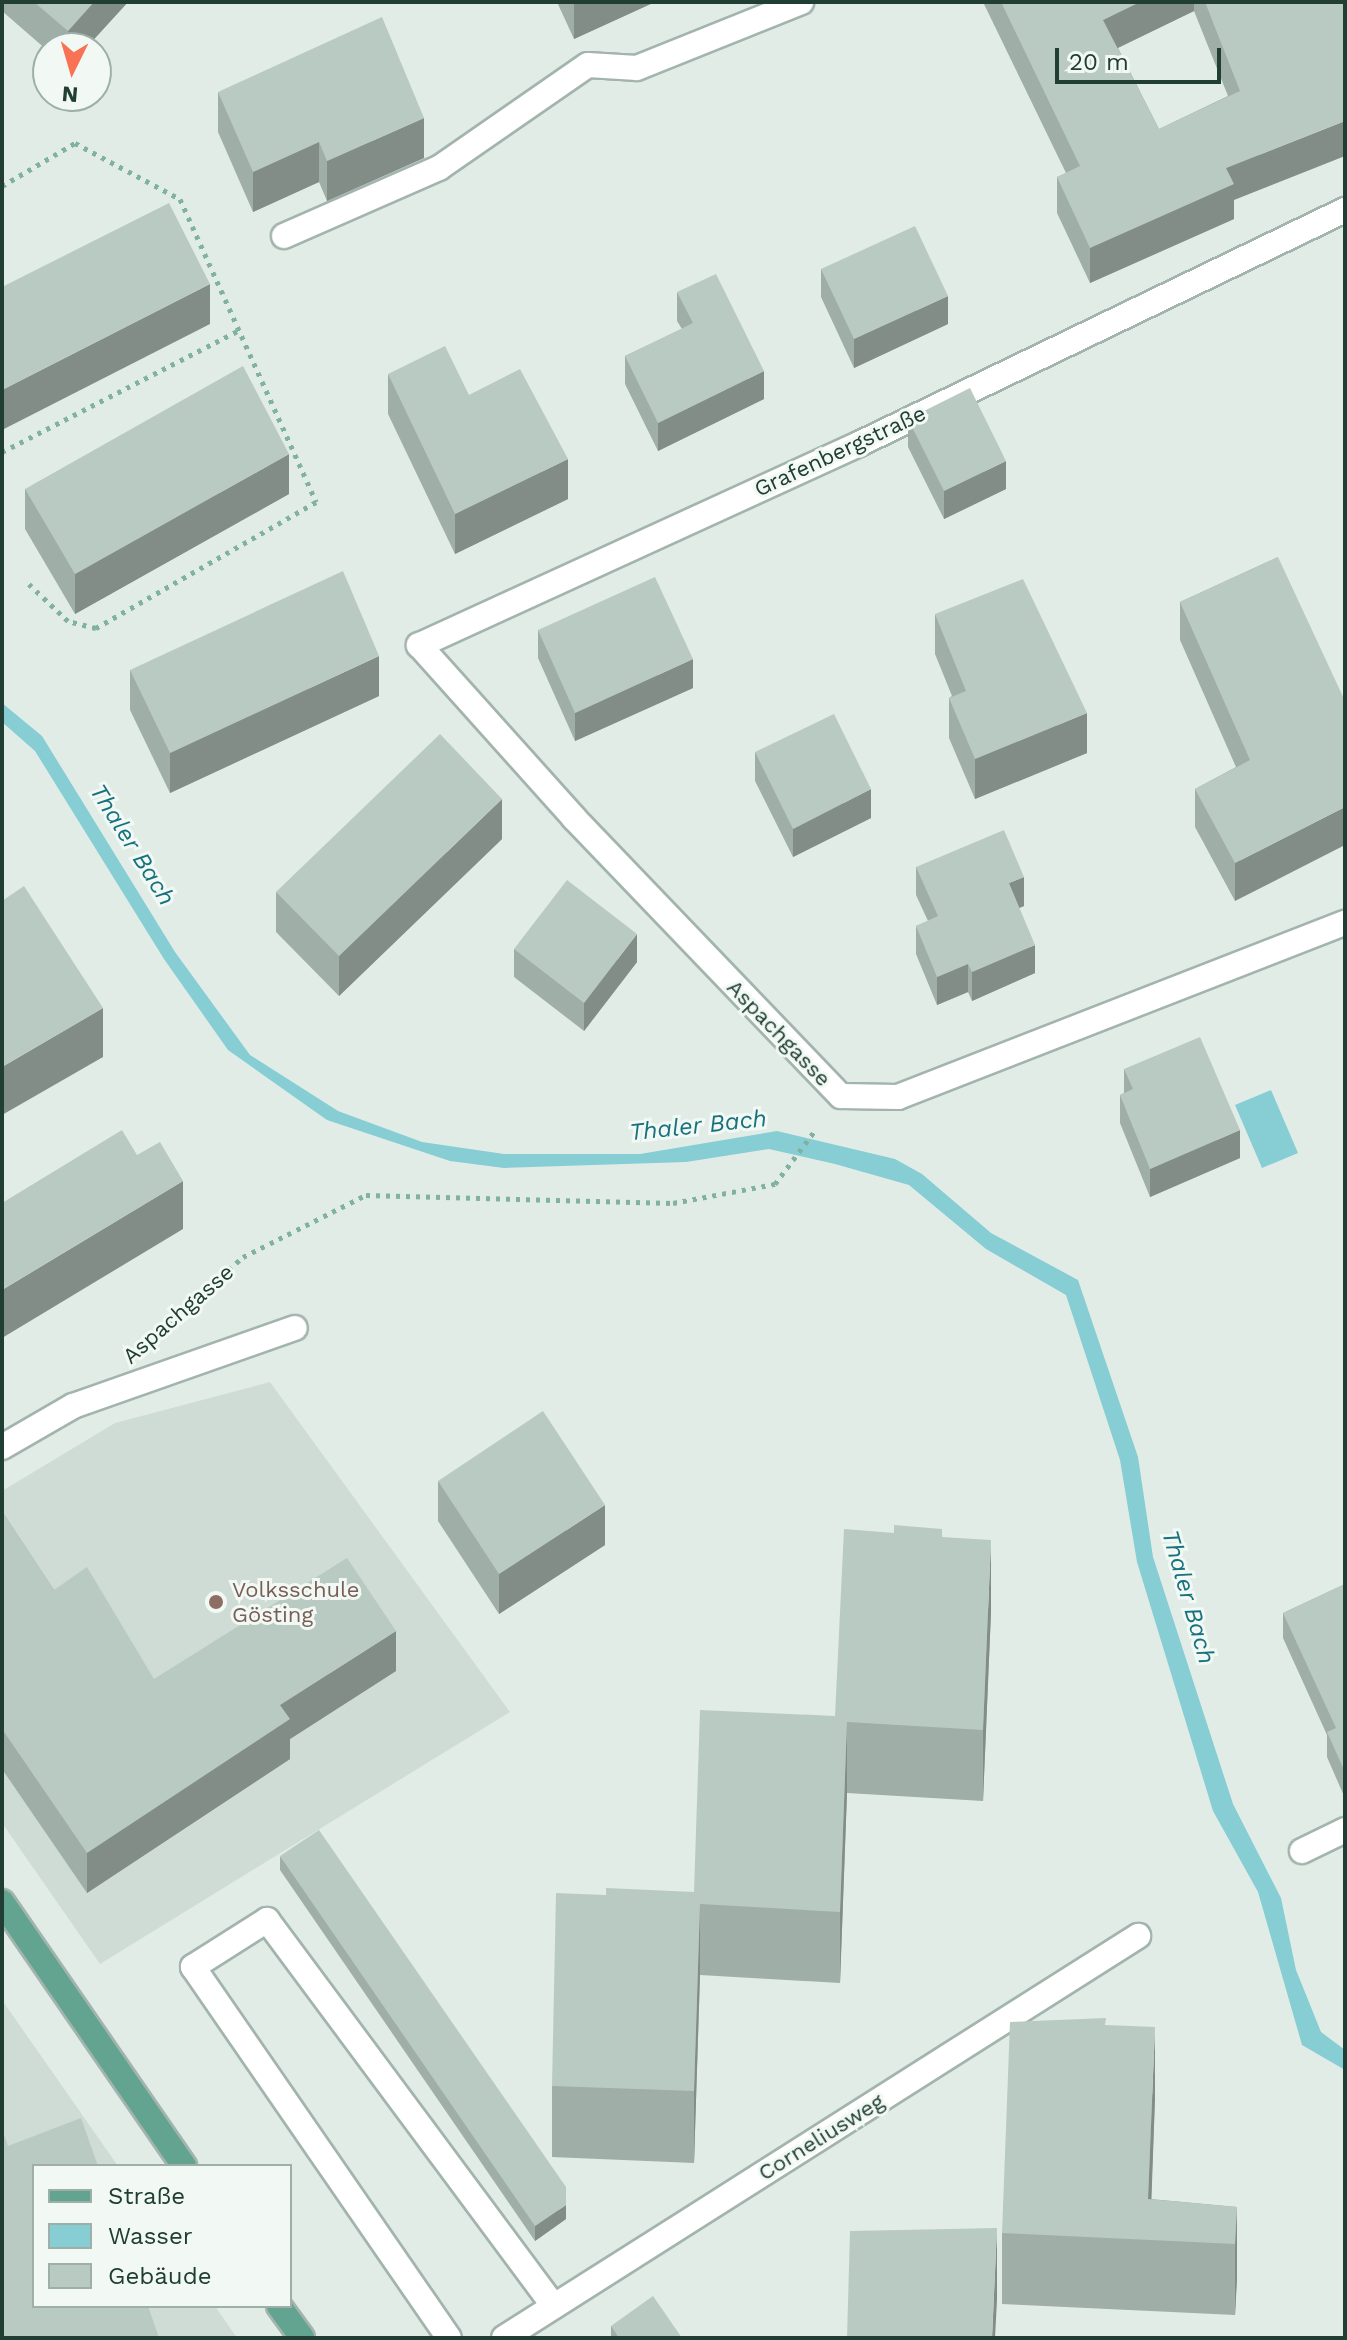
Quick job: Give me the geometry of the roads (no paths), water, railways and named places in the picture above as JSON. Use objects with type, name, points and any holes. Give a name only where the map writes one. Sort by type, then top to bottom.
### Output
[{"type":"main road","points":[[2,1902],[183,2164]]},
{"type":"main road","points":[[280,2308],[302,2338]]},
{"type":"street","points":[[284,236],[439,168],[588,65],[637,68],[801,2]]},
{"type":"street","name":"Grafenbergstraße","points":[[419,645],[859,444],[1345,210]]},
{"type":"street","name":"Aspachgasse","points":[[419,645],[574,818],[841,1096],[898,1097],[1345,923]]},
{"type":"street","name":"Aspachgasse","points":[[2,1447],[73,1406],[295,1328]]},
{"type":"street","points":[[1302,1851],[1345,1830]]},
{"type":"street","points":[[449,2338],[193,1967],[267,1920],[554,2306]]},
{"type":"street","name":"Corneliusweg","points":[[504,2338],[1138,1936]]},
{"type":"water","name":"Thaler Bach","points":[[2,703],[42,736],[175,952],[250,1055],[338,1111],[422,1142],[504,1154],[640,1154],[777,1131],[895,1159],[922,1174],[991,1233],[1078,1280],[1138,1457],[1153,1557],[1233,1804],[1281,1898],[1296,1970],[1321,2032],[1345,2050],[1345,2070],[1302,2045],[1258,1892],[1213,1811],[1137,1562],[1120,1460],[1066,1295],[986,1249],[909,1185],[835,1164],[769,1149],[686,1162],[504,1168],[450,1161],[327,1120],[228,1050],[164,959],[35,751],[2,722]]},
{"type":"water","points":[[1271,1090],[1298,1153],[1262,1168],[1235,1105]]},
{"type":"place","name":"Volksschule Gösting","points":[[216,1602]]}]
